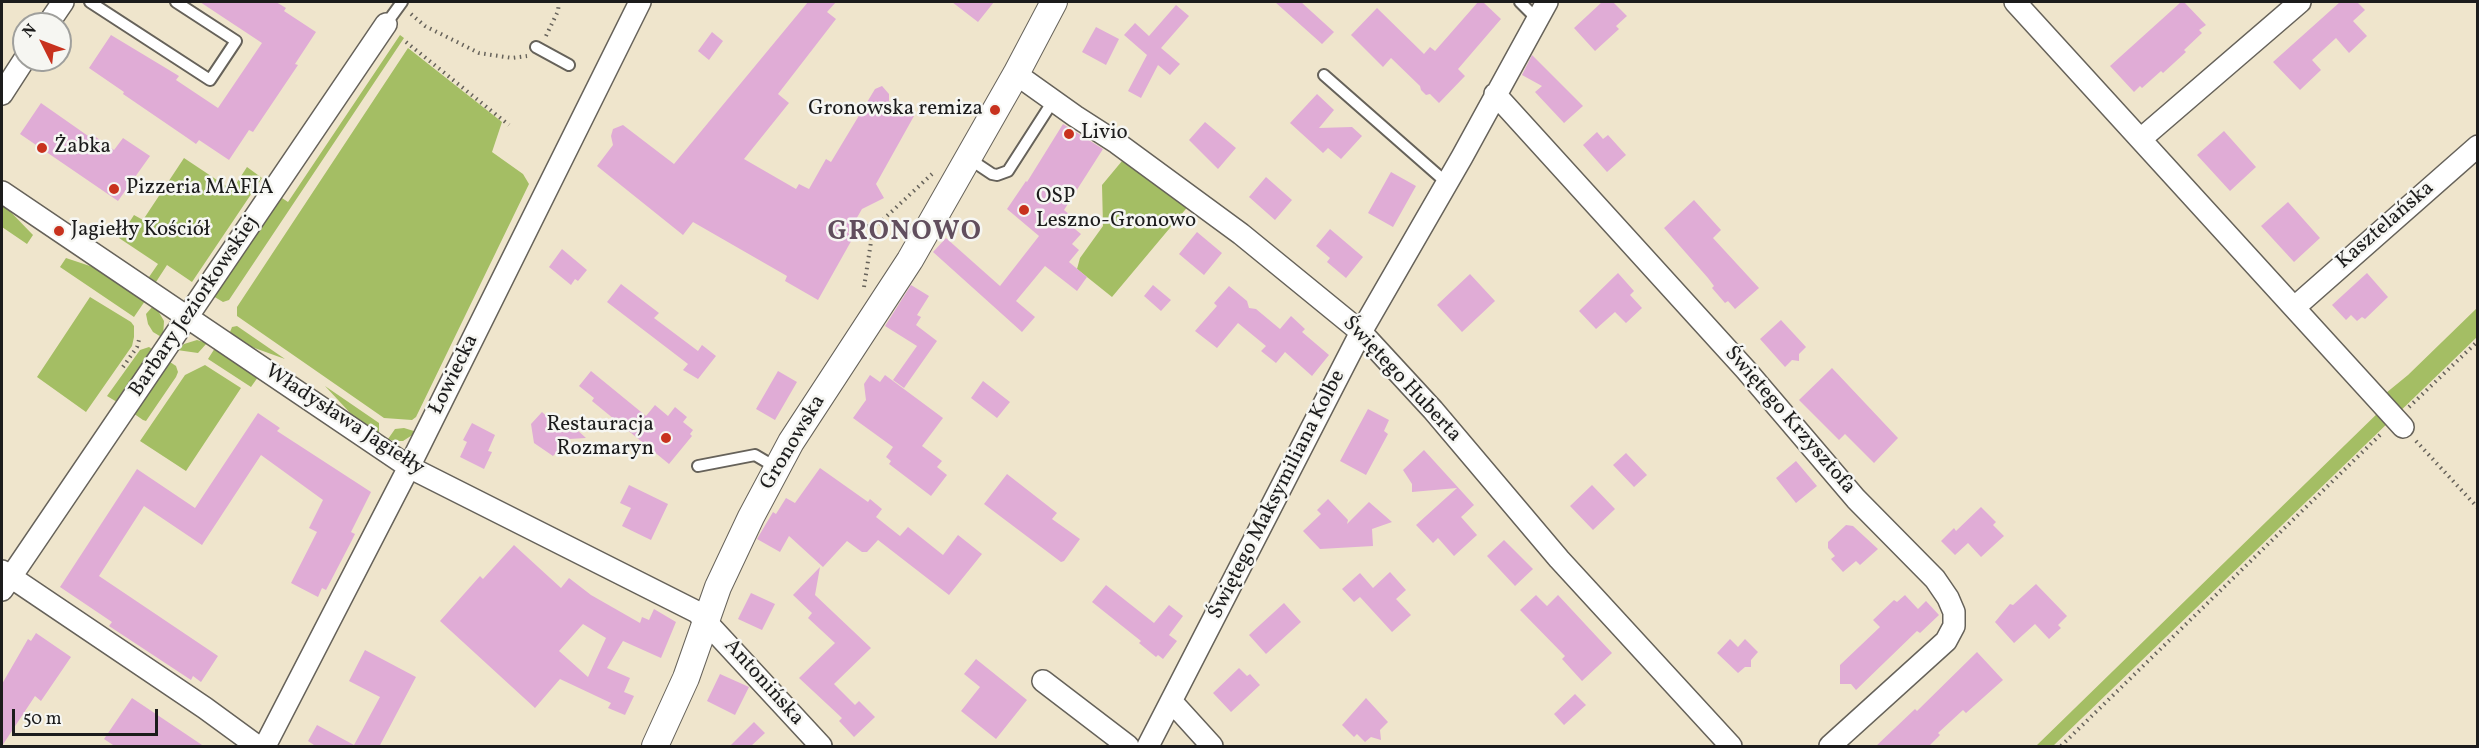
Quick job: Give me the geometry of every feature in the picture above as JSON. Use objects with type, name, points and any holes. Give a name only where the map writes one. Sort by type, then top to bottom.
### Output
[{"type":"street","name":"Łowiecka","points":[[265,747],[409,467],[640,2]]},
{"type":"street","name":"Gronowska","points":[[655,747],[686,678],[705,618],[751,517],[777,468],[791,442],[910,260],[1016,74],[1054,2]]},
{"type":"street","points":[[2015,2],[2142,138],[2399,424]]},
{"type":"street","points":[[2142,138],[2300,2]]},
{"type":"street","name":"Świętego Maksymiliana Kolbe","points":[[1148,747],[1361,332],[1447,183],[1542,10]]},
{"type":"street","name":"Barbary Jeziorkowskiej","points":[[4,580],[188,317],[386,24]]},
{"type":"street","points":[[2,94],[16,72]]},
{"type":"street","name":"Świętego Huberta","points":[[1016,74],[1117,143],[1241,234],[1361,332],[1433,410],[1560,559],[1731,747]]},
{"type":"street","name":"Świętego Krzysztofa","points":[[1495,94],[1746,370],[1856,499],[1935,579],[1948,598],[1954,612],[1954,626],[1946,641],[1830,747]]},
{"type":"street","name":"Kasztelańska","points":[[2295,307],[2478,146]]},
{"type":"street","name":"Władysława Jagiełły","points":[[2,192],[409,467],[686,605],[705,618]]},
{"type":"street","points":[[4,580],[206,708],[257,747]]},
{"type":"street","name":"Antonińska","points":[[705,618],[821,747]]},
{"type":"street","points":[[1043,681],[1128,747]]},
{"type":"street","points":[[1172,702],[1212,747]]},
{"type":"lane","points":[[90,2],[210,80],[236,41],[176,2]]},
{"type":"lane","points":[[386,24],[402,2]]},
{"type":"lane","name":"Świętego Maksymiliana Kolbe","points":[[1520,2],[1542,10]]},
{"type":"lane","points":[[536,47],[569,65]]},
{"type":"lane","points":[[1324,75],[1447,183]]},
{"type":"lane","points":[[968,158],[992,174],[998,175],[1008,171],[1053,101]]},
{"type":"lane","points":[[698,466],[755,455],[777,468]]},
{"type":"path","points":[[417,20],[446,38],[479,53],[512,58],[528,56],[550,28],[560,2]]},
{"type":"path","points":[[406,42],[509,125]]},
{"type":"path","points":[[863,297],[873,229],[936,171]]},
{"type":"path","points":[[856,220],[873,229]]},
{"type":"path","points":[[123,367],[137,347],[140,336]]},
{"type":"path","points":[[2061,747],[2399,424],[2478,341]]},
{"type":"path","points":[[2399,424],[2478,508]]},
{"type":"green space","points":[[400,35],[404,38],[229,300],[223,302],[213,296],[279,196],[288,202]]},
{"type":"green space","points":[[408,48],[502,122],[492,152],[523,174],[529,184],[416,417],[412,420],[384,418],[237,316],[237,307]]},
{"type":"green space","points":[[184,158],[232,190],[247,167],[262,178],[192,282],[167,265],[156,282],[149,277],[158,264],[119,238],[134,215],[143,220]]},
{"type":"green space","points":[[1122,161],[1190,204],[1112,297],[1077,269],[1080,258],[1103,226],[1102,185]]},
{"type":"green space","points":[[2,203],[33,235],[27,244],[2,227]]},
{"type":"green space","points":[[66,258],[99,269],[145,301],[134,317],[60,267]]},
{"type":"green space","points":[[90,297],[131,322],[134,326],[134,337],[132,346],[86,412],[37,377]]},
{"type":"green space","points":[[153,306],[164,321],[163,338],[153,332],[148,324],[146,314]]},
{"type":"green space","points":[[2477,308],[2477,337],[2053,746],[2036,746],[2384,407],[2386,393],[2408,375]]},
{"type":"green space","points":[[237,326],[285,359],[249,346],[230,332],[232,327]]},
{"type":"green space","points":[[197,340],[207,343],[198,353],[177,350],[184,344]]},
{"type":"green space","points":[[149,347],[152,349],[119,401],[107,396],[140,350]]},
{"type":"green space","points":[[215,348],[258,377],[251,387],[208,359]]},
{"type":"green space","points":[[170,362],[176,366],[178,372],[176,377],[146,421],[143,420],[133,413]]},
{"type":"green space","points":[[205,365],[241,388],[186,471],[140,441],[185,375]]},
{"type":"green space","points":[[325,386],[379,423],[379,433],[353,416]]},
{"type":"green space","points":[[404,428],[417,432],[403,441],[388,439],[395,429]]},
{"type":"building","points":[[200,2],[276,2],[286,8],[284,11],[316,32],[295,64],[298,65],[253,132],[249,130],[229,160],[199,140],[196,144],[89,68],[111,35],[179,76],[176,80],[218,108],[262,43]]},
{"type":"building","points":[[808,2],[836,2],[827,12],[836,19],[778,94],[789,103],[744,159],[796,189],[799,184],[809,189],[826,159],[831,162],[875,89],[882,86],[889,94],[889,101],[914,116],[876,184],[884,198],[862,209],[848,233],[854,236],[818,300],[785,281],[787,276],[693,222],[683,235],[597,166],[613,145],[611,136],[613,129],[623,125],[674,164]]},
{"type":"building","points":[[952,2],[994,2],[978,22]]},
{"type":"building","points":[[1275,2],[1301,2],[1334,32],[1322,44]]},
{"type":"building","points":[[1478,2],[1483,2],[1501,19],[1458,69],[1465,76],[1439,103],[1430,94],[1426,95],[1420,86],[1391,58],[1383,67],[1351,35],[1377,8],[1424,54],[1430,47],[1435,51]]},
{"type":"building","points":[[1602,2],[1613,2],[1627,16],[1616,26],[1619,29],[1595,51],[1574,28]]},
{"type":"building","points":[[2181,2],[2184,2],[2206,25],[2199,30],[2202,33],[2184,50],[2186,52],[2163,73],[2161,71],[2134,92],[2110,66]]},
{"type":"building","points":[[2340,2],[2357,2],[2365,10],[2353,21],[2367,36],[2349,53],[2336,38],[2312,60],[2321,70],[2300,90],[2273,62]]},
{"type":"building","points":[[1176,5],[1189,16],[1161,48],[1180,64],[1170,75],[1158,65],[1141,98],[1128,91],[1147,55],[1124,35],[1135,23],[1149,36]]},
{"type":"building","points":[[1096,27],[1119,39],[1106,65],[1082,52]]},
{"type":"building","points":[[712,32],[723,41],[709,60],[698,51]]},
{"type":"building","points":[[1532,55],[1583,106],[1564,123],[1535,92],[1542,86],[1522,75]]},
{"type":"building","points":[[1317,94],[1334,110],[1319,128],[1352,127],[1362,136],[1341,159],[1328,148],[1323,153],[1290,123]]},
{"type":"building","points":[[41,103],[91,138],[93,135],[114,150],[123,138],[150,156],[118,201],[20,134]]},
{"type":"building","points":[[1205,122],[1236,148],[1218,169],[1189,140]]},
{"type":"building","points":[[1063,124],[1103,149],[1064,210],[1075,219],[1070,225],[1081,234],[1072,244],[1079,250],[1069,262],[1087,277],[1077,291],[1045,266],[1016,301],[1035,317],[1022,332],[933,252],[946,238],[1000,286],[1039,236],[1007,209],[1027,182]]},
{"type":"building","points":[[2224,131],[2256,167],[2230,191],[2197,155]]},
{"type":"building","points":[[1597,132],[1603,139],[1608,135],[1626,155],[1607,172],[1583,145]]},
{"type":"building","points":[[1391,172],[1416,186],[1393,227],[1368,213]]},
{"type":"building","points":[[1266,177],[1292,200],[1275,220],[1249,197]]},
{"type":"building","points":[[1694,200],[1721,230],[1713,238],[1759,288],[1735,309],[1728,301],[1725,303],[1712,288],[1714,286],[1708,278],[1664,228]]},
{"type":"building","points":[[2288,202],[2320,238],[2294,262],[2261,226]]},
{"type":"building","points":[[1330,229],[1363,257],[1346,278],[1327,262],[1330,258],[1316,246]]},
{"type":"building","points":[[1197,232],[1222,253],[1204,275],[1179,254]]},
{"type":"building","points":[[562,249],[587,270],[578,281],[575,279],[571,285],[549,267]]},
{"type":"building","points":[[1618,273],[1634,291],[1630,295],[1642,308],[1626,323],[1615,312],[1596,329],[1579,311]]},
{"type":"building","points":[[2367,273],[2388,297],[2365,319],[2362,317],[2357,321],[2351,315],[2346,320],[2332,305]]},
{"type":"building","points":[[1470,274],[1495,301],[1462,332],[1437,305]]},
{"type":"building","points":[[621,284],[659,313],[654,318],[698,351],[702,345],[716,356],[698,379],[683,370],[688,364],[607,302]]},
{"type":"building","points":[[911,285],[929,296],[917,315],[921,317],[916,325],[937,341],[904,388],[893,380],[917,346],[885,326]]},
{"type":"building","points":[[1153,285],[1171,300],[1161,311],[1144,296]]},
{"type":"building","points":[[1229,286],[1247,301],[1249,308],[1256,309],[1280,329],[1291,316],[1305,329],[1302,332],[1329,355],[1312,376],[1285,352],[1276,363],[1261,351],[1266,346],[1238,323],[1217,348],[1195,331],[1217,306],[1214,303]]},
{"type":"building","points":[[1781,320],[1806,347],[1799,354],[1799,361],[1792,360],[1785,367],[1760,339]]},
{"type":"building","points":[[1832,368],[1898,438],[1874,463],[1845,434],[1839,440],[1799,400]]},
{"type":"building","points":[[591,371],[646,416],[655,405],[668,416],[675,407],[687,417],[683,422],[693,430],[690,434],[692,436],[669,464],[592,401],[594,398],[579,386]]},
{"type":"building","points":[[778,371],[797,382],[775,420],[756,409]]},
{"type":"building","points":[[870,375],[880,382],[885,375],[943,418],[922,446],[942,461],[937,467],[947,475],[931,496],[889,464],[891,461],[886,457],[893,447],[853,418],[866,400],[864,384]]},
{"type":"building","points":[[983,381],[1010,402],[997,418],[971,398]]},
{"type":"building","points":[[1368,409],[1389,420],[1384,431],[1388,434],[1366,475],[1340,461]]},
{"type":"building","points":[[542,412],[557,426],[564,418],[586,438],[569,439],[553,456],[534,443],[531,424]]},
{"type":"building","points":[[258,413],[280,428],[277,431],[371,492],[351,532],[355,534],[350,544],[326,590],[322,588],[318,597],[291,583],[317,532],[309,528],[323,500],[261,455],[202,545],[144,506],[99,576],[218,656],[201,682],[193,676],[191,680],[109,626],[112,622],[60,587],[137,469],[195,508]]},
{"type":"building","points":[[472,423],[495,435],[488,451],[492,452],[484,469],[460,457],[467,442],[463,440]]},
{"type":"building","points":[[1424,450],[1474,505],[1461,517],[1477,535],[1454,556],[1438,538],[1433,543],[1416,525],[1457,488],[1412,492],[1412,484],[1403,470]]},
{"type":"building","points":[[1626,453],[1647,475],[1634,487],[1613,465]]},
{"type":"building","points":[[1796,461],[1817,486],[1796,503],[1776,478]]},
{"type":"building","points":[[820,468],[868,502],[870,499],[882,509],[876,517],[900,536],[908,527],[943,555],[958,535],[982,554],[949,595],[878,540],[867,552],[862,552],[847,541],[823,567],[789,536],[780,552],[757,539],[773,512],[776,514],[786,498],[795,503]]},
{"type":"building","points":[[1007,474],[1057,513],[1052,519],[1080,539],[1064,561],[1061,562],[984,504]]},
{"type":"building","points":[[629,485],[668,504],[651,540],[622,526],[631,508],[620,503]]},
{"type":"building","points":[[1592,485],[1615,509],[1593,530],[1570,506]]},
{"type":"building","points":[[1328,499],[1348,520],[1347,524],[1369,502],[1392,522],[1372,529],[1373,546],[1320,549],[1303,531],[1321,514],[1317,510]]},
{"type":"building","points":[[1981,507],[1996,522],[1993,525],[2004,536],[1981,557],[1968,543],[1955,555],[1941,541],[1954,528],[1956,531]]},
{"type":"building","points":[[1846,525],[1853,526],[1878,549],[1860,565],[1856,561],[1843,572],[1831,559],[1835,556],[1828,548],[1828,542]]},
{"type":"building","points":[[1504,540],[1533,569],[1515,586],[1487,556]]},
{"type":"building","points":[[514,545],[561,588],[569,578],[591,595],[640,623],[642,617],[649,620],[654,609],[676,622],[661,658],[623,641],[607,668],[630,678],[624,692],[634,696],[625,715],[608,708],[611,703],[560,679],[535,708],[440,621],[480,576],[483,579]],"holes":[[[583,624],[606,638],[588,677],[559,651]]]},
{"type":"building","points":[[820,567],[815,595],[871,648],[834,684],[855,705],[859,701],[875,717],[854,737],[839,721],[842,718],[799,678],[835,643],[808,618],[812,613],[793,595]]},
{"type":"building","points":[[1390,572],[1406,590],[1396,599],[1411,615],[1392,632],[1360,597],[1354,602],[1342,589],[1360,573],[1373,588]]},
{"type":"building","points":[[2036,584],[2067,616],[2058,625],[2061,628],[2049,639],[2035,624],[2014,643],[1995,622],[2010,604],[2013,605]]},
{"type":"building","points":[[1106,585],[1154,623],[1169,605],[1183,616],[1169,635],[1177,641],[1163,659],[1158,655],[1156,657],[1139,643],[1141,641],[1092,602]]},
{"type":"building","points":[[751,593],[775,604],[762,630],[738,619]]},
{"type":"building","points":[[1536,595],[1547,606],[1558,595],[1612,653],[1582,681],[1562,659],[1565,656],[1520,610]]},
{"type":"building","points":[[1905,595],[1918,609],[1926,601],[1939,615],[1920,633],[1917,631],[1856,690],[1851,684],[1840,684],[1840,665],[1880,627],[1873,620],[1894,600],[1897,602]]},
{"type":"building","points":[[1284,603],[1301,622],[1266,654],[1249,635]]},
{"type":"building","points":[[36,633],[71,657],[41,701],[35,696],[2,746],[2,684],[28,639],[31,641]]},
{"type":"building","points":[[1730,639],[1738,647],[1745,639],[1758,652],[1751,660],[1751,667],[1745,667],[1738,673],[1717,653]]},
{"type":"building","points":[[365,650],[416,677],[379,747],[317,747],[308,741],[317,725],[354,745],[380,697],[349,681]]},
{"type":"building","points":[[1977,652],[2003,680],[1966,713],[1963,710],[1938,733],[1940,735],[1928,747],[1875,747],[1915,709],[1917,711]]},
{"type":"building","points":[[976,659],[1027,700],[996,739],[961,711],[980,687],[964,674]]},
{"type":"building","points":[[1239,668],[1247,676],[1250,674],[1260,685],[1231,712],[1213,693]]},
{"type":"building","points":[[720,674],[749,687],[735,715],[707,701]]},
{"type":"building","points":[[1575,694],[1586,705],[1564,725],[1554,714]]},
{"type":"building","points":[[132,698],[205,747],[116,747],[104,739]]},
{"type":"building","points":[[1366,698],[1388,722],[1380,730],[1381,740],[1371,737],[1365,742],[1357,734],[1354,737],[1342,725]]},
{"type":"building","points":[[754,722],[765,733],[750,747],[729,747]]},
{"type":"place","name":"Gronowska remiza","points":[[995,110]]},
{"type":"place","name":"Livio","points":[[1069,134]]},
{"type":"place","name":"Żabka","points":[[42,148]]},
{"type":"place","name":"Pizzeria MAFIA","points":[[114,189]]},
{"type":"place","name":"OSP Leszno-Gronowo","points":[[1024,210]]},
{"type":"place","name":"Jagiełły Kościół","points":[[59,231]]},
{"type":"place","name":"Restauracja Rozmaryn","points":[[666,438]]},
{"type":"district","name":"GRONOWO","points":[[905,234]]}]
